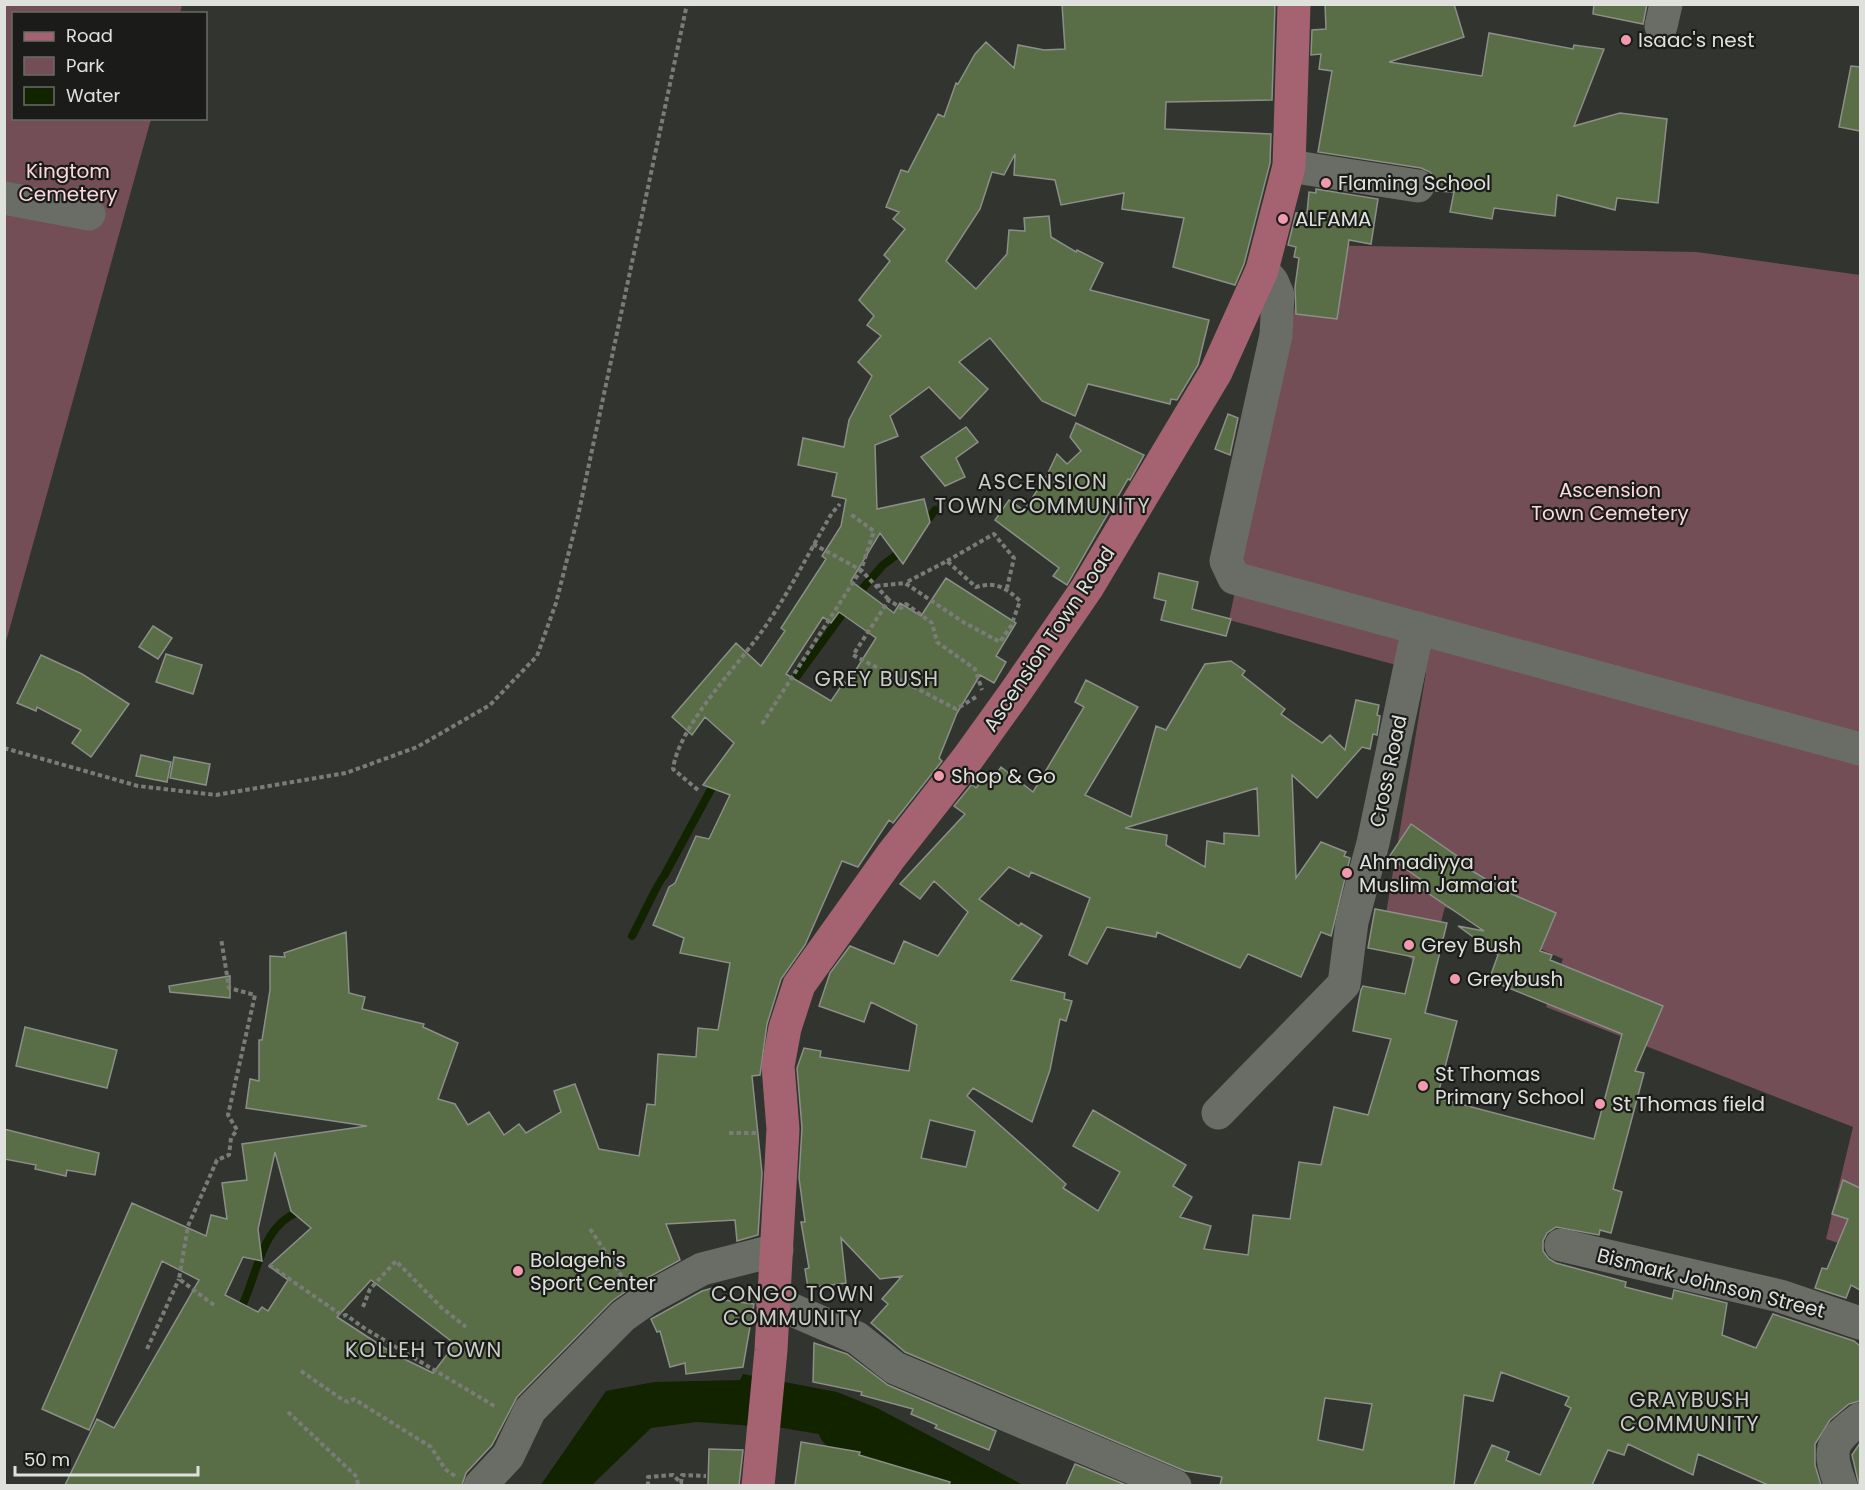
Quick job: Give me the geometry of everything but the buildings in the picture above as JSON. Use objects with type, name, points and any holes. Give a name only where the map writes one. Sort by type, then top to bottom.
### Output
[{"type":"main road","name":"Ascension Town Road","points":[[760,1471],[771,1350],[783,1129],[778,1066],[785,1028],[799,985],[891,856],[968,759],[1086,588],[1216,372],[1262,270],[1289,166],[1294,4]]},
{"type":"street","points":[[1289,166],[1418,186]]},
{"type":"street","points":[[4,198],[89,214]]},
{"type":"street","points":[[1262,270],[1272,281],[1278,295],[1276,335],[1226,561],[1234,578],[1860,749]]},
{"type":"street","name":"Cross Road","points":[[1218,1113],[1344,984],[1353,922],[1373,843],[1418,628]]},
{"type":"street","name":"Bismark Johnson Street","points":[[1561,1245],[1780,1296],[1860,1323]]},
{"type":"street","points":[[469,1482],[508,1456],[530,1410],[623,1316],[647,1299],[702,1269],[777,1250]]},
{"type":"street","points":[[772,1301],[857,1338],[894,1368],[1175,1485]]},
{"type":"street","points":[[1841,1485],[1833,1467],[1833,1446],[1842,1433],[1860,1419]]},
{"type":"path","points":[[4,748],[138,786],[216,795],[346,773],[417,747],[490,705],[537,656],[556,603],[578,516],[687,4]]},
{"type":"path","points":[[698,790],[673,769],[679,746],[703,709],[768,623],[813,544],[840,504]]},
{"type":"path","points":[[762,724],[861,570],[874,531],[849,513]]},
{"type":"path","points":[[876,586],[905,583],[994,534],[1014,558],[1007,588]]},
{"type":"path","points":[[813,544],[861,570],[889,600],[901,608],[906,604],[932,623],[937,642],[975,669],[983,693]]},
{"type":"path","points":[[905,583],[963,622],[1000,642],[1011,626],[1020,602],[1007,588],[995,584],[976,587],[947,561]]},
{"type":"path","points":[[889,600],[853,655],[956,709],[983,693]]},
{"type":"path","points":[[978,701],[983,693]]},
{"type":"path","points":[[147,1349],[179,1279],[188,1226],[217,1160],[229,1155],[231,1137],[237,1130],[228,1115],[255,995],[230,988],[221,938]]},
{"type":"path","points":[[590,1229],[627,1284]]},
{"type":"path","points":[[363,1307],[370,1289],[396,1261],[442,1308],[466,1327]]},
{"type":"path","points":[[269,1265],[343,1316],[346,1315],[496,1407]]},
{"type":"path","points":[[179,1279],[214,1305]]},
{"type":"path","points":[[301,1371],[343,1400],[348,1402],[354,1399],[368,1405],[431,1447],[445,1469],[469,1482]]},
{"type":"path","points":[[288,1412],[353,1473],[360,1481],[358,1485]]},
{"type":"path","points":[[648,1485],[648,1478],[654,1476],[673,1475],[681,1483],[682,1475],[706,1476]]},
{"type":"green space","name":"Kingtom Cemetery","points":[[5,5],[182,5],[180,12],[12,12],[12,120],[151,120],[5,645]]},
{"type":"green space","name":"Ascension Town Cemetery","points":[[1308,245],[1697,252],[1860,275],[1860,1250],[1826,1239],[1853,1127],[1546,1007],[1563,959],[1445,907],[1428,971],[1382,938],[1426,673],[1229,620]]},
{"type":"water","points":[[743,1374],[837,1392],[877,1408],[1023,1485],[969,1485],[905,1450],[872,1443],[783,1428],[697,1422],[651,1428],[592,1485],[540,1486],[606,1391],[654,1382],[740,1380]]},
{"type":"waterway","points":[[924,525],[935,510]]},
{"type":"waterway","points":[[856,596],[883,565],[903,550]]},
{"type":"waterway","points":[[790,686],[847,608]]},
{"type":"waterway","points":[[632,936],[716,780]]},
{"type":"waterway","points":[[239,1312],[268,1240],[287,1218],[301,1211]]},
{"type":"waterway","points":[[840,1428],[869,1437],[976,1486]]},
{"type":"place","name":"Isaac's nest","points":[[1626,40]]},
{"type":"place","name":"Flaming School","points":[[1326,183]]},
{"type":"place","name":"ALFAMA","points":[[1283,219]]},
{"type":"place","name":"Shop & Go","points":[[939,776]]},
{"type":"place","name":"Ahmadiyya Muslim Jama'at","points":[[1347,873]]},
{"type":"place","name":"Grey Bush","points":[[1409,945]]},
{"type":"place","name":"Greybush","points":[[1455,979]]},
{"type":"place","name":"St Thomas Primary School","points":[[1423,1086]]},
{"type":"place","name":"St Thomas field","points":[[1600,1104]]},
{"type":"place","name":"Bolageh's Sport Center","points":[[518,1271]]},
{"type":"district","name":"ASCENSION TOWN COMMUNITY","points":[[1043,493]]},
{"type":"district","name":"GREY BUSH","points":[[877,678]]},
{"type":"district","name":"CONGO TOWN COMMUNITY","points":[[793,1305]]},
{"type":"district","name":"KOLLEH TOWN","points":[[424,1349]]},
{"type":"district","name":"GRAYBUSH COMMUNITY","points":[[1690,1411]]}]
